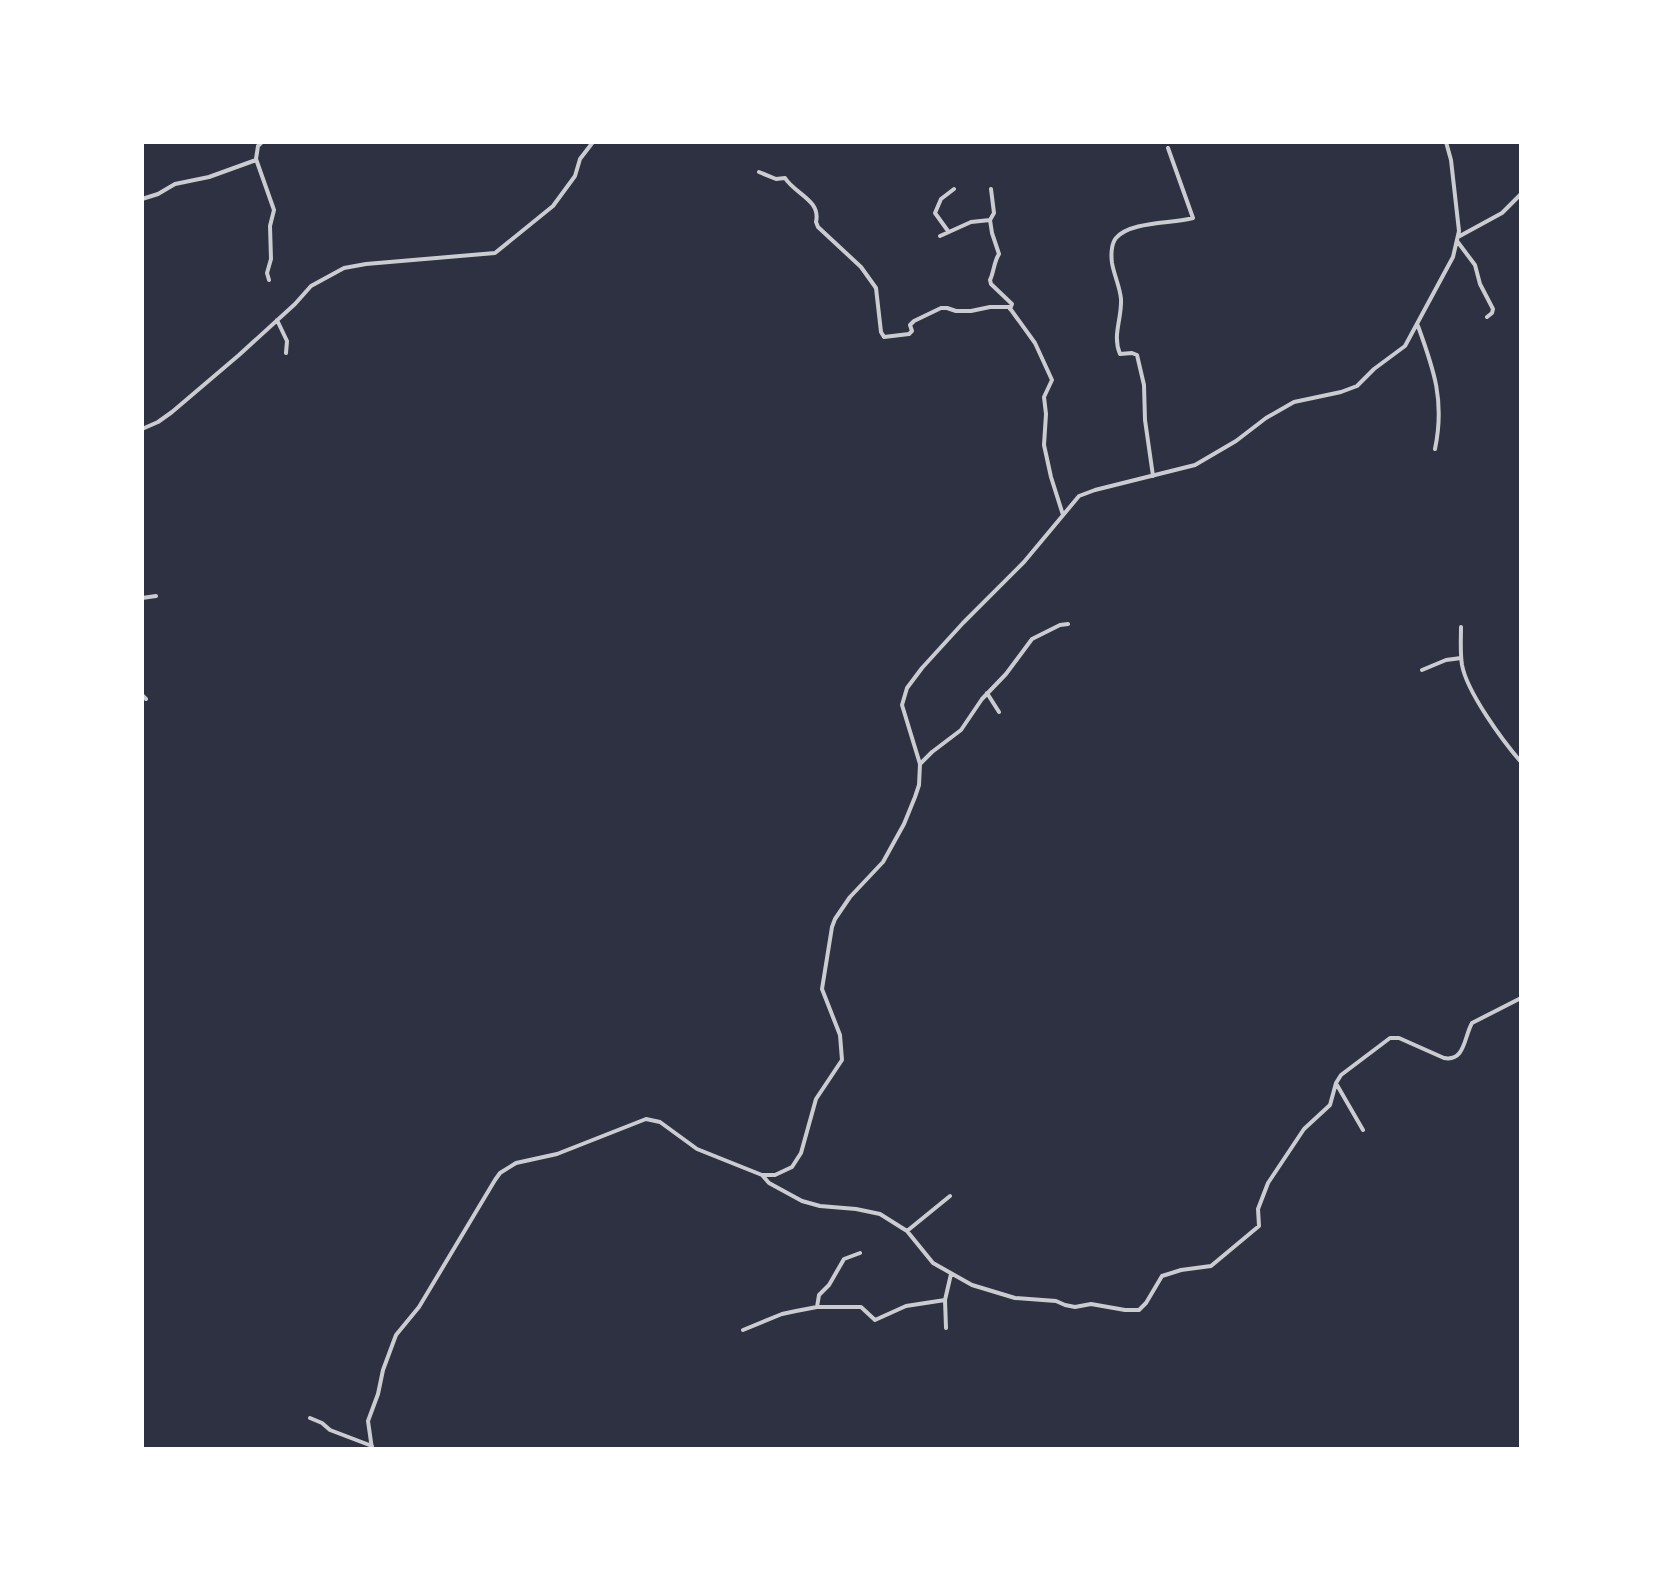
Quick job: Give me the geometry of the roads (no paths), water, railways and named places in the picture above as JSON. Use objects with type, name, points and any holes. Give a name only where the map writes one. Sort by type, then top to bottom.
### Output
[{"type":"street","points":[[262,142],[258,146],[256,159],[274,210],[270,226],[269,280]]},
{"type":"street","points":[[142,429],[172,412],[239,355],[311,286],[344,268],[495,253],[553,206],[575,176],[580,159],[593,142]]},
{"type":"street","points":[[762,1175],[783,1172],[797,1161],[816,1099],[842,1060],[840,1035],[822,989],[832,927],[850,897],[883,862],[904,824],[919,785],[920,764],[902,705],[907,688],[963,623],[1024,562],[1079,496],[1205,460],[1294,402],[1357,386],[1405,346],[1453,257],[1458,239],[1451,160],[1446,142]]},
{"type":"street","points":[[1153,476],[1145,420],[1144,385],[1137,355],[1120,354],[1116,345],[1120,294],[1112,261],[1116,237],[1140,226],[1193,218],[1168,148]]},
{"type":"street","points":[[142,199],[175,184],[209,177],[256,159]]},
{"type":"street","points":[[759,172],[776,179],[785,178],[791,188],[814,206],[818,213],[818,227],[872,281],[879,302],[884,337],[909,334],[914,321],[941,308],[956,311],[990,307],[1010,309],[1035,343],[1052,380],[1044,397],[1044,445],[1063,515]]},
{"type":"street","points":[[948,231],[935,213],[941,199],[954,189]]},
{"type":"street","points":[[991,189],[994,213],[990,220],[999,254],[990,280],[1012,304],[1010,309]]},
{"type":"street","points":[[1458,239],[1502,213],[1521,194]]},
{"type":"street","points":[[940,236],[971,222],[990,220]]},
{"type":"street","points":[[1458,239],[1475,265],[1480,284],[1493,309],[1487,317]]},
{"type":"street","points":[[277,320],[287,341],[286,353]]},
{"type":"street","points":[[1418,326],[1434,370],[1439,398],[1435,449]]},
{"type":"street","points":[[142,598],[156,596]]},
{"type":"street","points":[[920,764],[961,730],[1032,639],[1068,624]]},
{"type":"street","points":[[1461,627],[1462,668],[1479,703],[1521,762]]},
{"type":"street","points":[[1422,670],[1446,660],[1461,658]]},
{"type":"street","points":[[987,693],[999,712]]},
{"type":"street","points":[[372,1447],[369,1415],[396,1335],[419,1307],[495,1180],[506,1168],[516,1163],[557,1154],[639,1121],[652,1119],[697,1149],[762,1175],[769,1183],[802,1201],[880,1214],[907,1231],[933,1263],[972,1285],[1015,1298],[1056,1301],[1075,1307],[1091,1304],[1139,1310],[1162,1276],[1211,1266],[1259,1226],[1258,1209],[1268,1183],[1304,1129],[1330,1105],[1341,1075],[1390,1038],[1399,1038],[1450,1059],[1455,1058],[1472,1023],[1521,998]]},
{"type":"street","points":[[1336,1083],[1363,1130]]},
{"type":"street","points":[[907,1231],[950,1196]]},
{"type":"street","points":[[817,1307],[819,1295],[829,1285],[844,1259],[860,1253]]},
{"type":"street","points":[[946,1328],[945,1300],[951,1274]]},
{"type":"street","points":[[743,1330],[782,1314],[817,1307],[861,1307],[875,1320],[906,1306],[945,1300]]},
{"type":"street","points":[[310,1418],[372,1447]]}]
